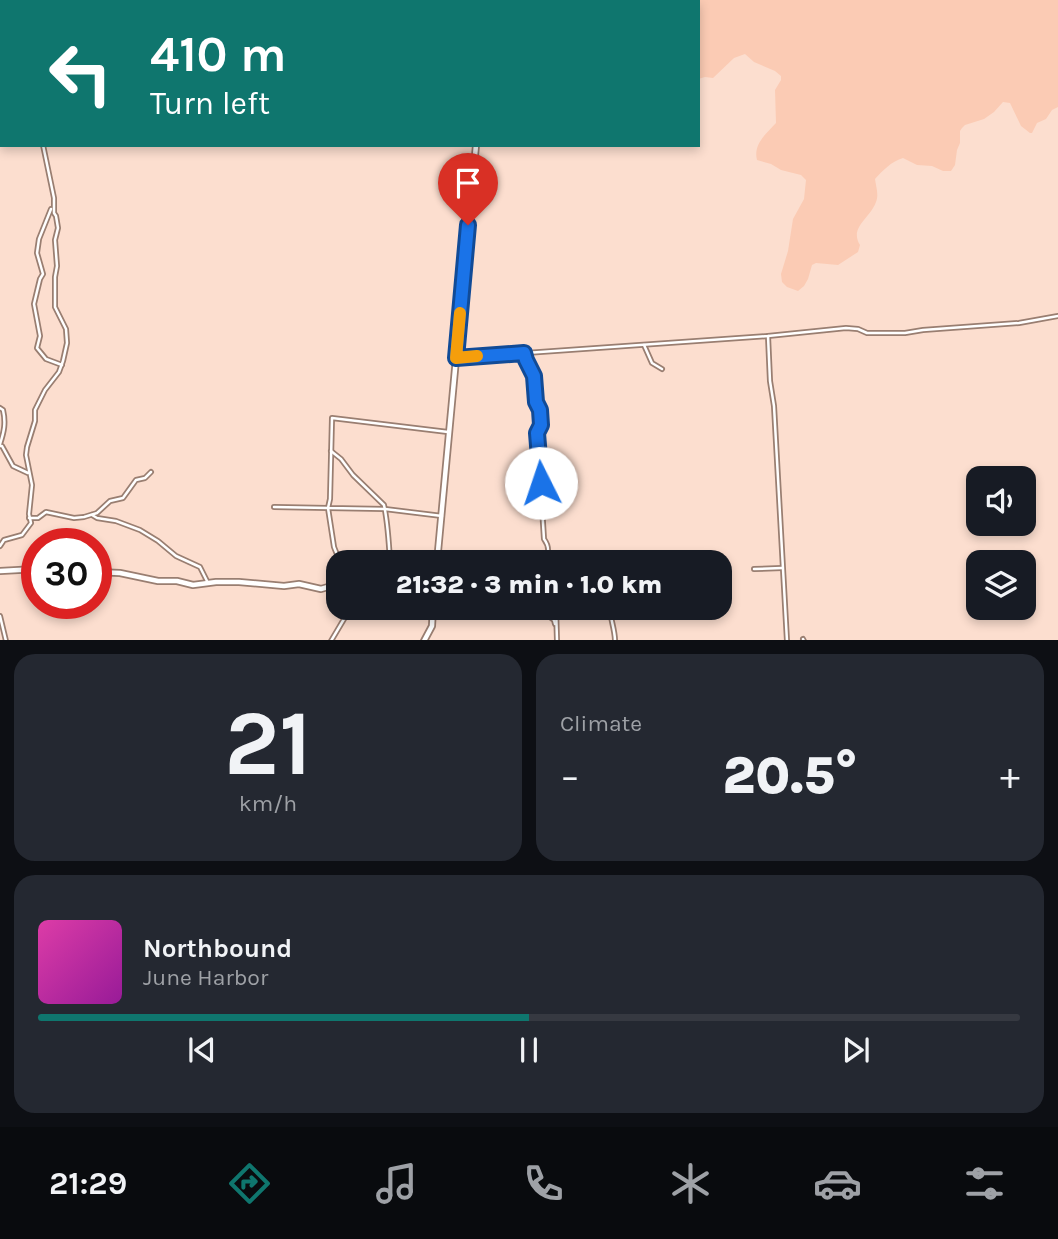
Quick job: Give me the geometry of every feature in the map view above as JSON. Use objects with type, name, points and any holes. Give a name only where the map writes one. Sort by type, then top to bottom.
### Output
[{"type":"street","points":[[43,147],[54,198],[39,239],[37,253],[43,274],[34,304],[40,336],[37,348],[46,359],[62,365]]},
{"type":"street","points":[[439,550],[476,147]]},
{"type":"street","points":[[0,545],[4,540],[22,535],[31,523],[29,518],[32,485],[26,455],[35,421],[35,410],[62,365],[67,342],[66,329],[55,307],[55,240],[58,228],[53,206]]},
{"type":"street","points":[[456,358],[768,337],[846,328],[858,329],[867,334],[905,333],[1019,323],[1058,316]]},
{"type":"street","points":[[768,337],[787,640]]},
{"type":"street","points":[[644,345],[652,363],[662,369]]},
{"type":"street","points":[[524,353],[534,376],[536,402],[540,410],[541,425],[537,433],[544,539],[548,550]]},
{"type":"street","points":[[0,408],[3,410],[5,430],[0,446],[13,466],[29,474]]},
{"type":"street","points":[[335,550],[328,508],[332,418],[450,433]]},
{"type":"street","points":[[331,451],[384,505],[390,550]]},
{"type":"street","points":[[29,518],[38,518],[46,512],[74,518],[92,515],[110,501],[123,498],[136,480],[145,478],[151,472]]},
{"type":"street","points":[[274,507],[385,509],[442,516]]},
{"type":"street","points":[[92,515],[97,519],[116,521],[140,530],[176,556],[200,567],[208,583]]},
{"type":"street","points":[[754,569],[782,568]]},
{"type":"street","points":[[0,571],[21,570]]},
{"type":"street","points":[[112,573],[193,585],[239,582],[326,587]]},
{"type":"street","points":[[0,615],[6,640]]},
{"type":"street","points":[[331,640],[343,620]]},
{"type":"street","points":[[424,640],[432,620]]},
{"type":"street","points":[[554,620],[557,640]]},
{"type":"street","points":[[556,620],[556,630]]},
{"type":"street","points":[[611,620],[615,640]]},
{"type":"shaded area","points":[[700,0],[1058,0],[1058,107],[1052,110],[1046,119],[1037,123],[1030,133],[1021,126],[1010,103],[1003,102],[984,119],[962,128],[955,165],[951,171],[917,165],[903,158],[891,164],[875,179],[877,199],[857,233],[860,245],[858,252],[838,265],[812,265],[808,279],[798,291],[782,282],[781,274],[793,219],[804,199],[806,180],[801,175],[757,160],[756,154],[761,140],[776,123],[775,90],[781,76],[754,62],[745,54],[734,58],[713,78],[700,78]]},
{"type":"slow traffic","points":[[460,313],[456,358],[477,356]]},
{"type":"route","points":[[468,225],[456,358],[524,353],[534,376],[536,402],[540,410],[541,425],[537,433],[541,483]]}]
